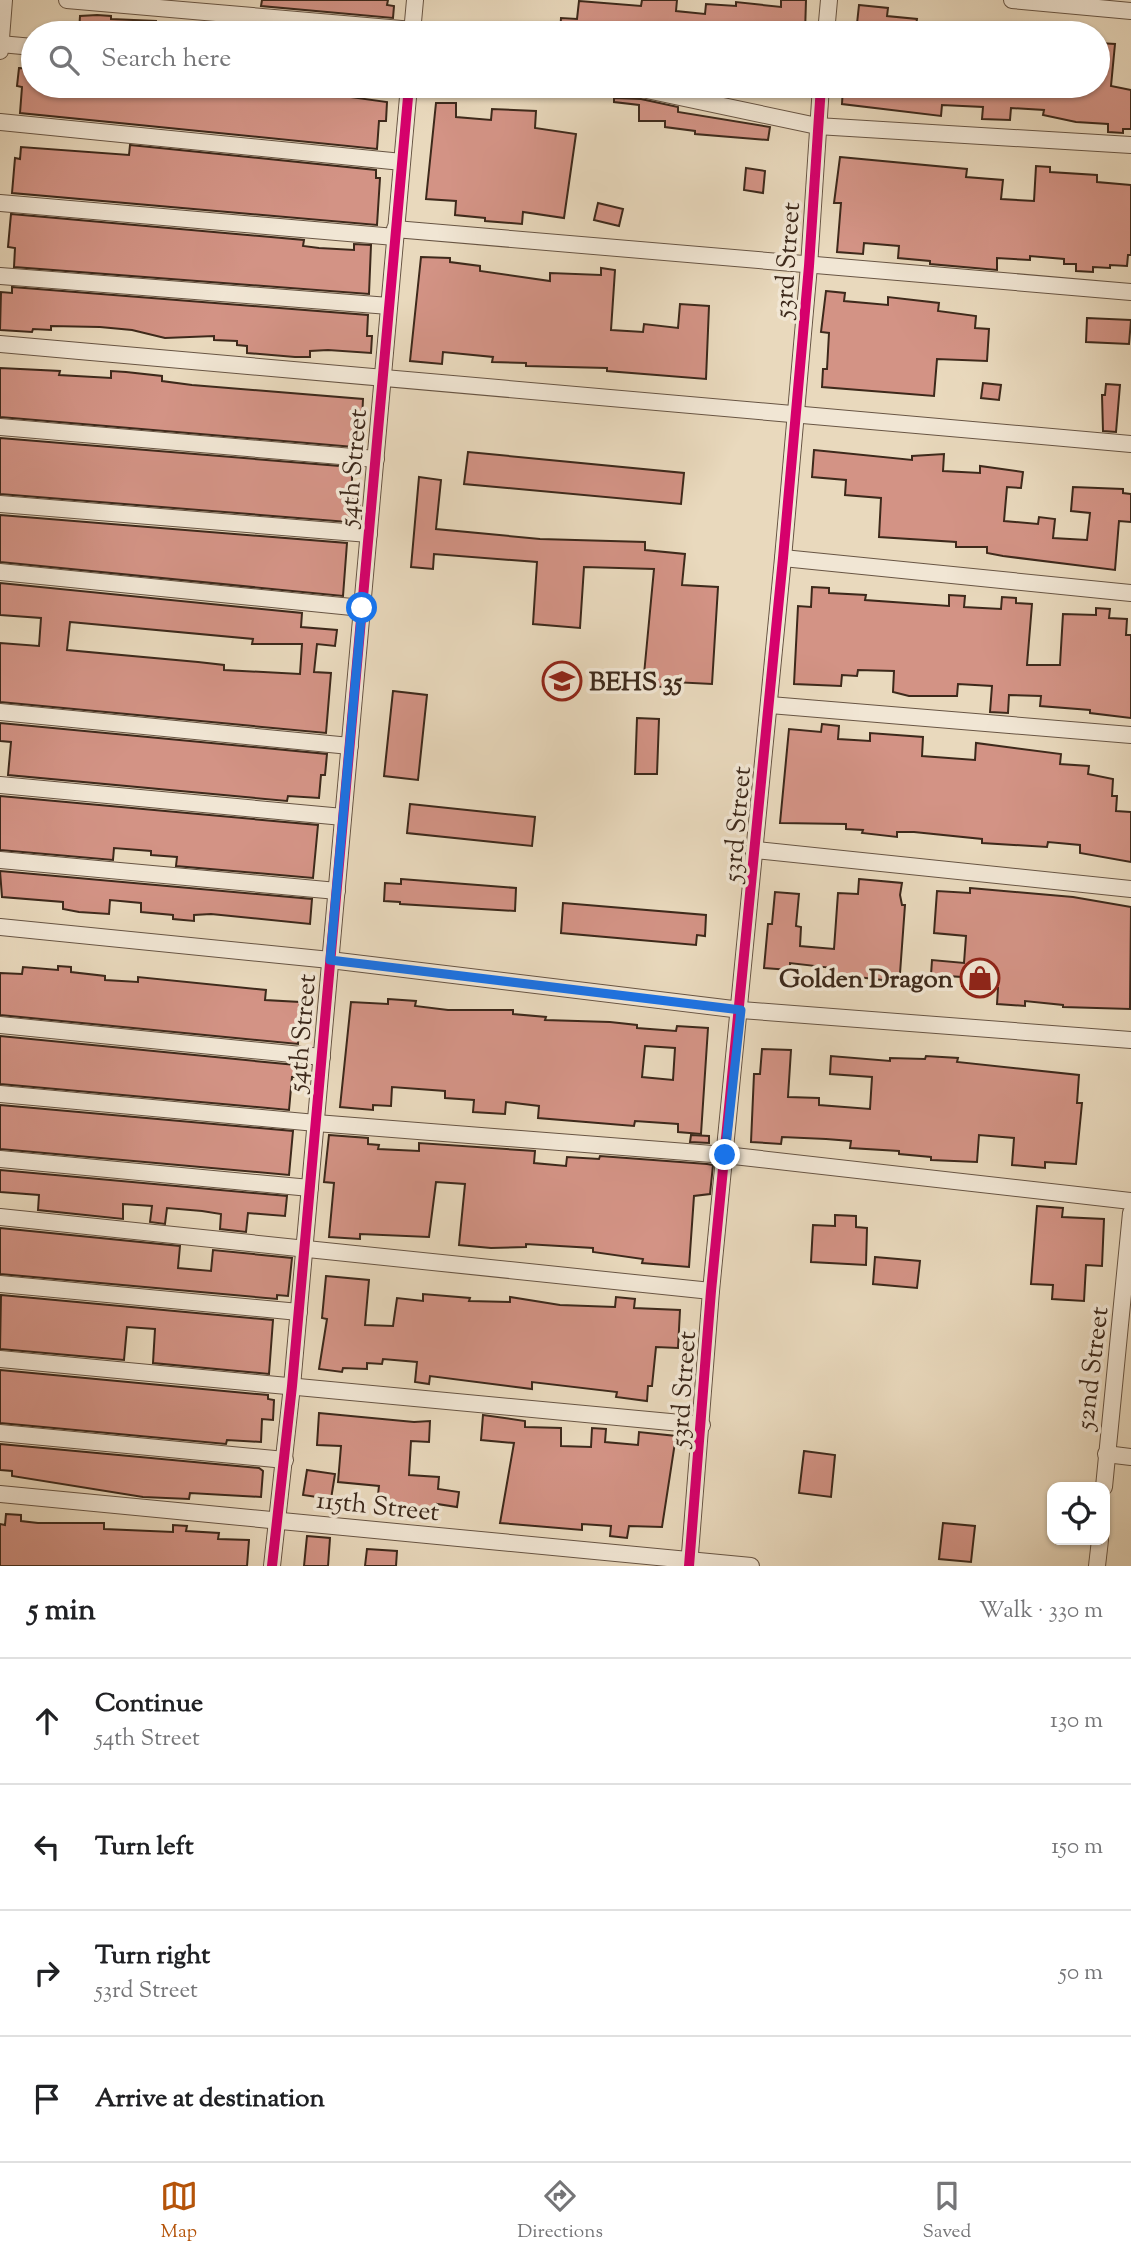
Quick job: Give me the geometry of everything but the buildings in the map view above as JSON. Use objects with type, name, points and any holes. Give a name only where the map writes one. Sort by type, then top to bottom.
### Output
[{"type":"street","points":[[0,51],[4,0]]},
{"type":"street","points":[[67,0],[294,21]]},
{"type":"street","points":[[414,21],[415,0]]},
{"type":"street","points":[[827,21],[829,0]]},
{"type":"street","points":[[1012,0],[1131,11]]},
{"type":"street","points":[[0,44],[21,46]]},
{"type":"street","name":"54th Street","points":[[272,1566],[305,1248],[408,98]]},
{"type":"street","points":[[685,98],[817,126],[1131,145]]},
{"type":"street","name":"53rd Street","points":[[689,1563],[711,1291],[741,1010],[796,415],[820,98]]},
{"type":"street","points":[[0,122],[402,162]]},
{"type":"street","points":[[0,203],[395,237],[396,229],[1131,292]]},
{"type":"street","points":[[0,276],[389,306]]},
{"type":"street","points":[[0,344],[1131,444]]},
{"type":"street","points":[[0,427],[376,458]]},
{"type":"street","points":[[0,504],[369,534]]},
{"type":"street","points":[[783,558],[1131,593]]},
{"type":"street","points":[[0,572],[362,608]]},
{"type":"street","points":[[770,705],[1131,735]]},
{"type":"street","points":[[0,712],[350,746]]},
{"type":"street","points":[[0,785],[343,817]]},
{"type":"street","points":[[756,850],[1131,889]]},
{"type":"street","points":[[0,860],[337,891]]},
{"type":"street","points":[[0,927],[330,960],[741,1010],[1131,1040]]},
{"type":"street","points":[[0,1025],[322,1057]]},
{"type":"street","points":[[0,1094],[316,1123],[725,1155],[1131,1201]]},
{"type":"street","points":[[0,1159],[310,1188]]},
{"type":"street","name":"52nd Street","points":[[1104,1482],[1126,1332],[1131,1213]]},
{"type":"street","points":[[0,1217],[711,1291]]},
{"type":"street","points":[[0,1284],[299,1312]]},
{"type":"street","points":[[0,1359],[702,1424]]},
{"type":"street","points":[[0,1433],[285,1461]]},
{"type":"street","points":[[1107,1454],[1131,1457]]},
{"type":"street","name":"115th Street","points":[[0,1494],[689,1563],[751,1566]]},
{"type":"street","points":[[1097,1566],[1099,1545]]},
{"type":"cycle path","points":[[272,1566],[292,1386],[408,98]]},
{"type":"cycle path","points":[[689,1566],[711,1291],[783,558],[809,266],[820,98]]},
{"type":"place","name":"BEHS 35","points":[[562,681]]},
{"type":"place","name":"Golden Dragon","points":[[980,978]]},
{"type":"route","points":[[362,608],[330,960],[741,1010],[725,1155]]}]
